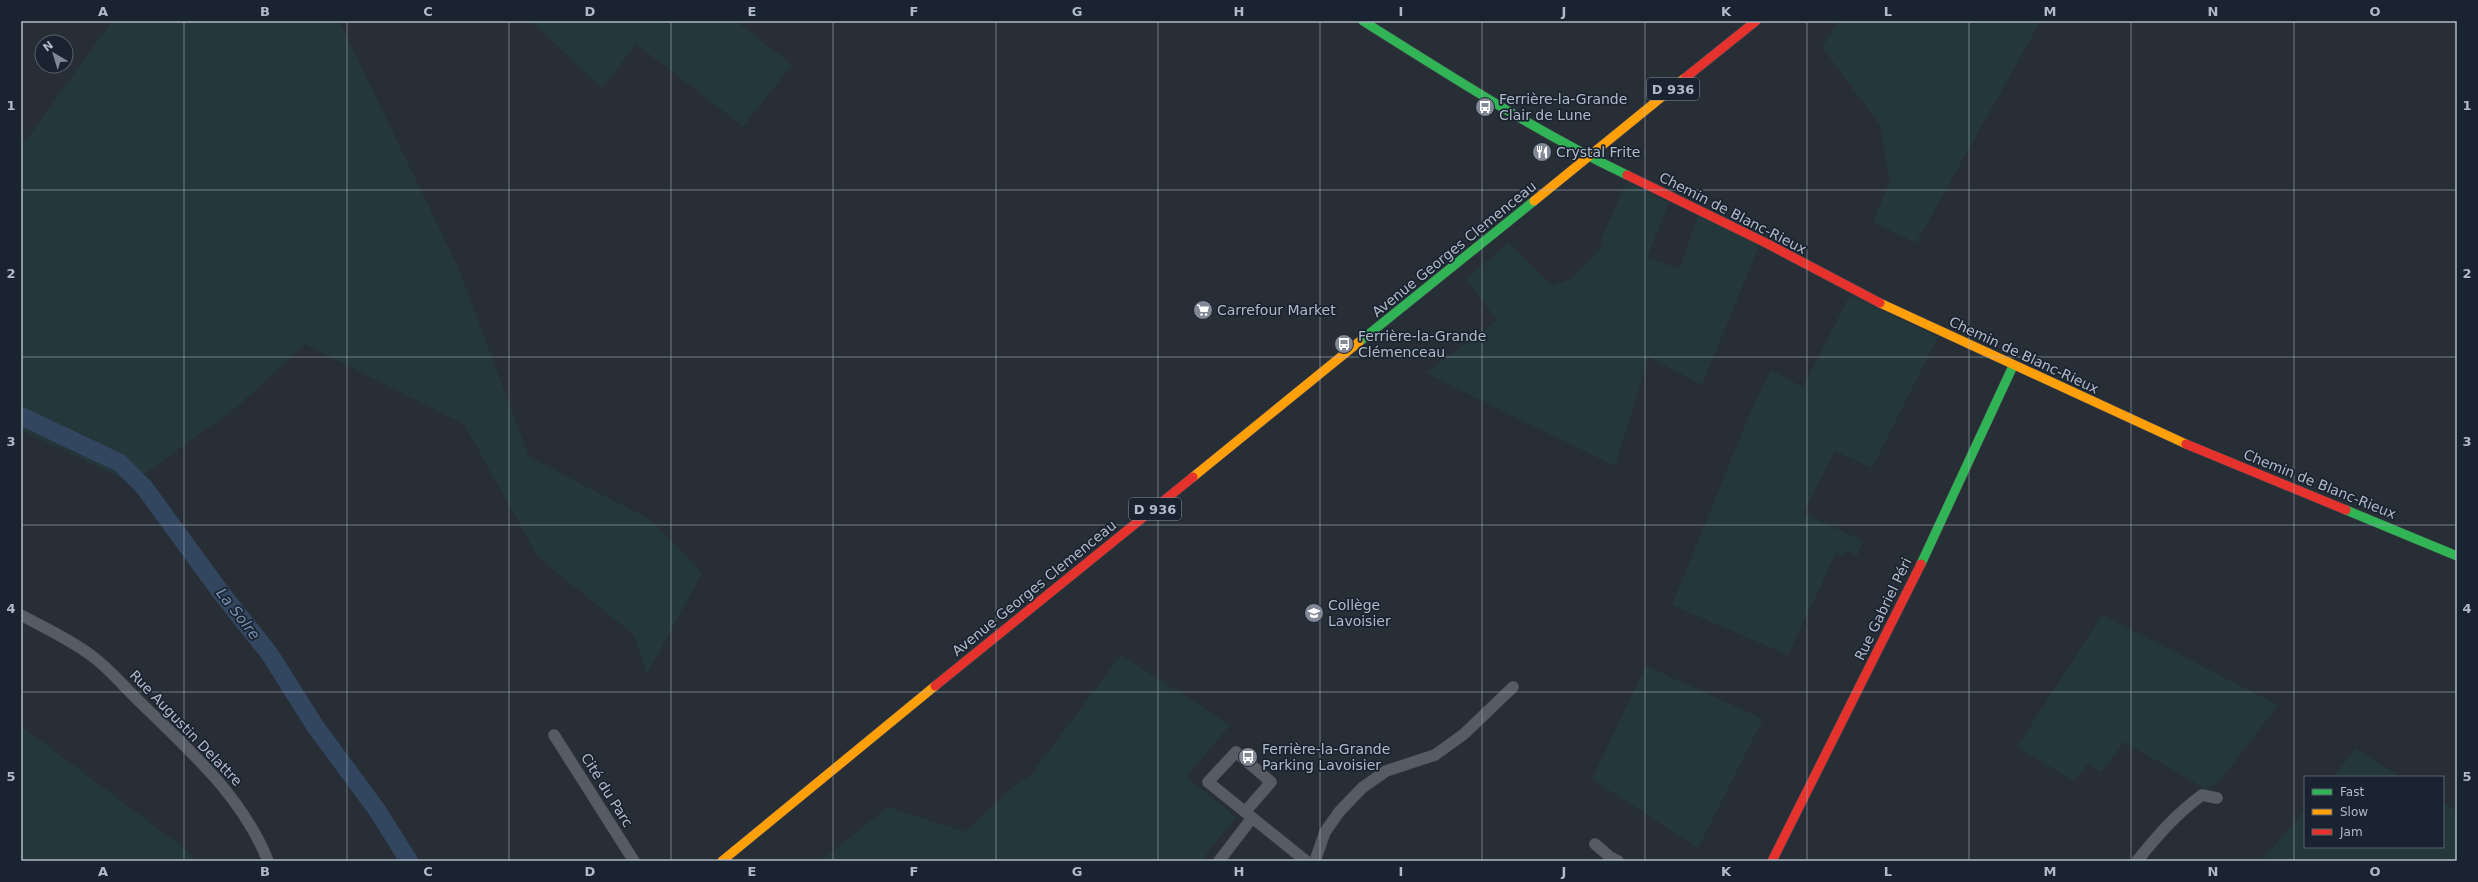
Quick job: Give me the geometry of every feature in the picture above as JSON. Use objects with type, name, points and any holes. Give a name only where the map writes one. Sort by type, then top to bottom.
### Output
[{"type":"street","name":"Chemin de Blanc-Rieux","points":[[1363,21],[1480,94],[1589,156],[1766,243],[1859,293],[2013,366],[2182,442],[2457,556]]},
{"type":"street","name":"Avenue Georges Clemenceau","points":[[722,861],[799,796],[1756,21]]},
{"type":"street","name":"Rue Gabriel Péri","points":[[1772,861],[1910,588],[2013,366]]},
{"type":"street","name":"Rue Augustin Delattre","points":[[21,615],[82,648],[107,668],[220,781],[241,809],[260,842],[268,861]]},
{"type":"street","points":[[1315,861],[1325,832],[1339,812],[1362,788],[1386,770],[1434,755],[1464,734],[1513,687]]},
{"type":"street","name":"Cité du Parc","points":[[554,735],[634,861]]},
{"type":"street","points":[[1219,861],[1248,815],[1271,782],[1236,752],[1208,782],[1248,815],[1306,861]]},
{"type":"street","points":[[2137,861],[2160,833],[2185,808],[2202,795],[2217,798]]},
{"type":"street","points":[[1595,844],[1610,857],[1618,861]]},
{"type":"green space","points":[[112,21],[339,21],[459,269],[529,457],[651,520],[702,573],[647,674],[634,635],[538,557],[464,424],[305,344],[238,406],[132,483],[21,430],[21,139],[25,142]]},
{"type":"green space","points":[[531,21],[736,21],[792,65],[743,126],[636,44],[602,88]]},
{"type":"green space","points":[[1839,21],[2035,21],[2039,24],[1916,243],[1873,222],[1890,181],[1880,125],[1822,47]]},
{"type":"green space","points":[[1627,182],[1669,203],[1647,257],[1680,269],[1698,215],[1759,246],[1702,385],[1649,357],[1615,466],[1426,373],[1497,320],[1466,279],[1509,242],[1552,286],[1572,278],[1604,245],[1600,241]]},
{"type":"green space","points":[[1850,295],[1938,337],[1872,468],[1835,451],[1803,513],[1863,541],[1857,556],[1845,550],[1842,556],[1836,553],[1788,655],[1672,605],[1751,411],[1771,370],[1803,387]]},
{"type":"green space","points":[[2102,615],[2278,705],[2219,782],[2206,789],[2124,742],[2101,772],[2088,764],[2074,781],[2017,747]]},
{"type":"green space","points":[[1121,655],[1230,725],[1186,777],[1236,817],[1201,861],[821,861],[888,807],[965,832],[1014,786],[1030,776]]},
{"type":"green space","points":[[1646,666],[1763,719],[1698,848],[1592,779]]},
{"type":"green space","points":[[21,726],[185,849],[197,861],[21,861]]},
{"type":"green space","points":[[2356,749],[2399,776],[2334,776]]},
{"type":"green space","points":[[2444,804],[2457,811],[2457,861],[2261,861],[2304,811],[2304,848],[2444,848]]},
{"type":"waterway","name":"La Solre","points":[[21,416],[120,463],[144,487],[222,594],[269,653],[315,726],[377,810],[409,861]]},
{"type":"traffic: fast","points":[[1363,21],[1460,82],[1526,121],[1627,175]]},
{"type":"traffic: fast","points":[[1359,342],[1534,201]]},
{"type":"traffic: fast","points":[[1921,564],[2013,366]]},
{"type":"traffic: fast","points":[[2346,510],[2457,556]]},
{"type":"traffic: slow","points":[[1534,201],[1685,78]]},
{"type":"traffic: slow","points":[[1880,303],[2186,444]]},
{"type":"traffic: slow","points":[[1193,477],[1359,342]]},
{"type":"traffic: slow","points":[[722,861],[935,686]]},
{"type":"traffic: jam","points":[[1685,78],[1756,21]]},
{"type":"traffic: jam","points":[[1627,175],[1766,243],[1880,303]]},
{"type":"traffic: jam","points":[[2186,444],[2346,510]]},
{"type":"traffic: jam","points":[[935,686],[1193,477]]},
{"type":"traffic: jam","points":[[1772,861],[1921,564]]},
{"type":"place","name":"Ferrière-la-Grande Clair de Lune","points":[[1485,107]]},
{"type":"place","name":"Crystal Frite","points":[[1542,152]]},
{"type":"place","name":"Carrefour Market","points":[[1203,310]]},
{"type":"place","name":"Ferrière-la-Grande Clémenceau","points":[[1344,344]]},
{"type":"place","name":"Collège Lavoisier","points":[[1314,613]]},
{"type":"place","name":"Ferrière-la-Grande Parking Lavoisier","points":[[1248,757]]}]
